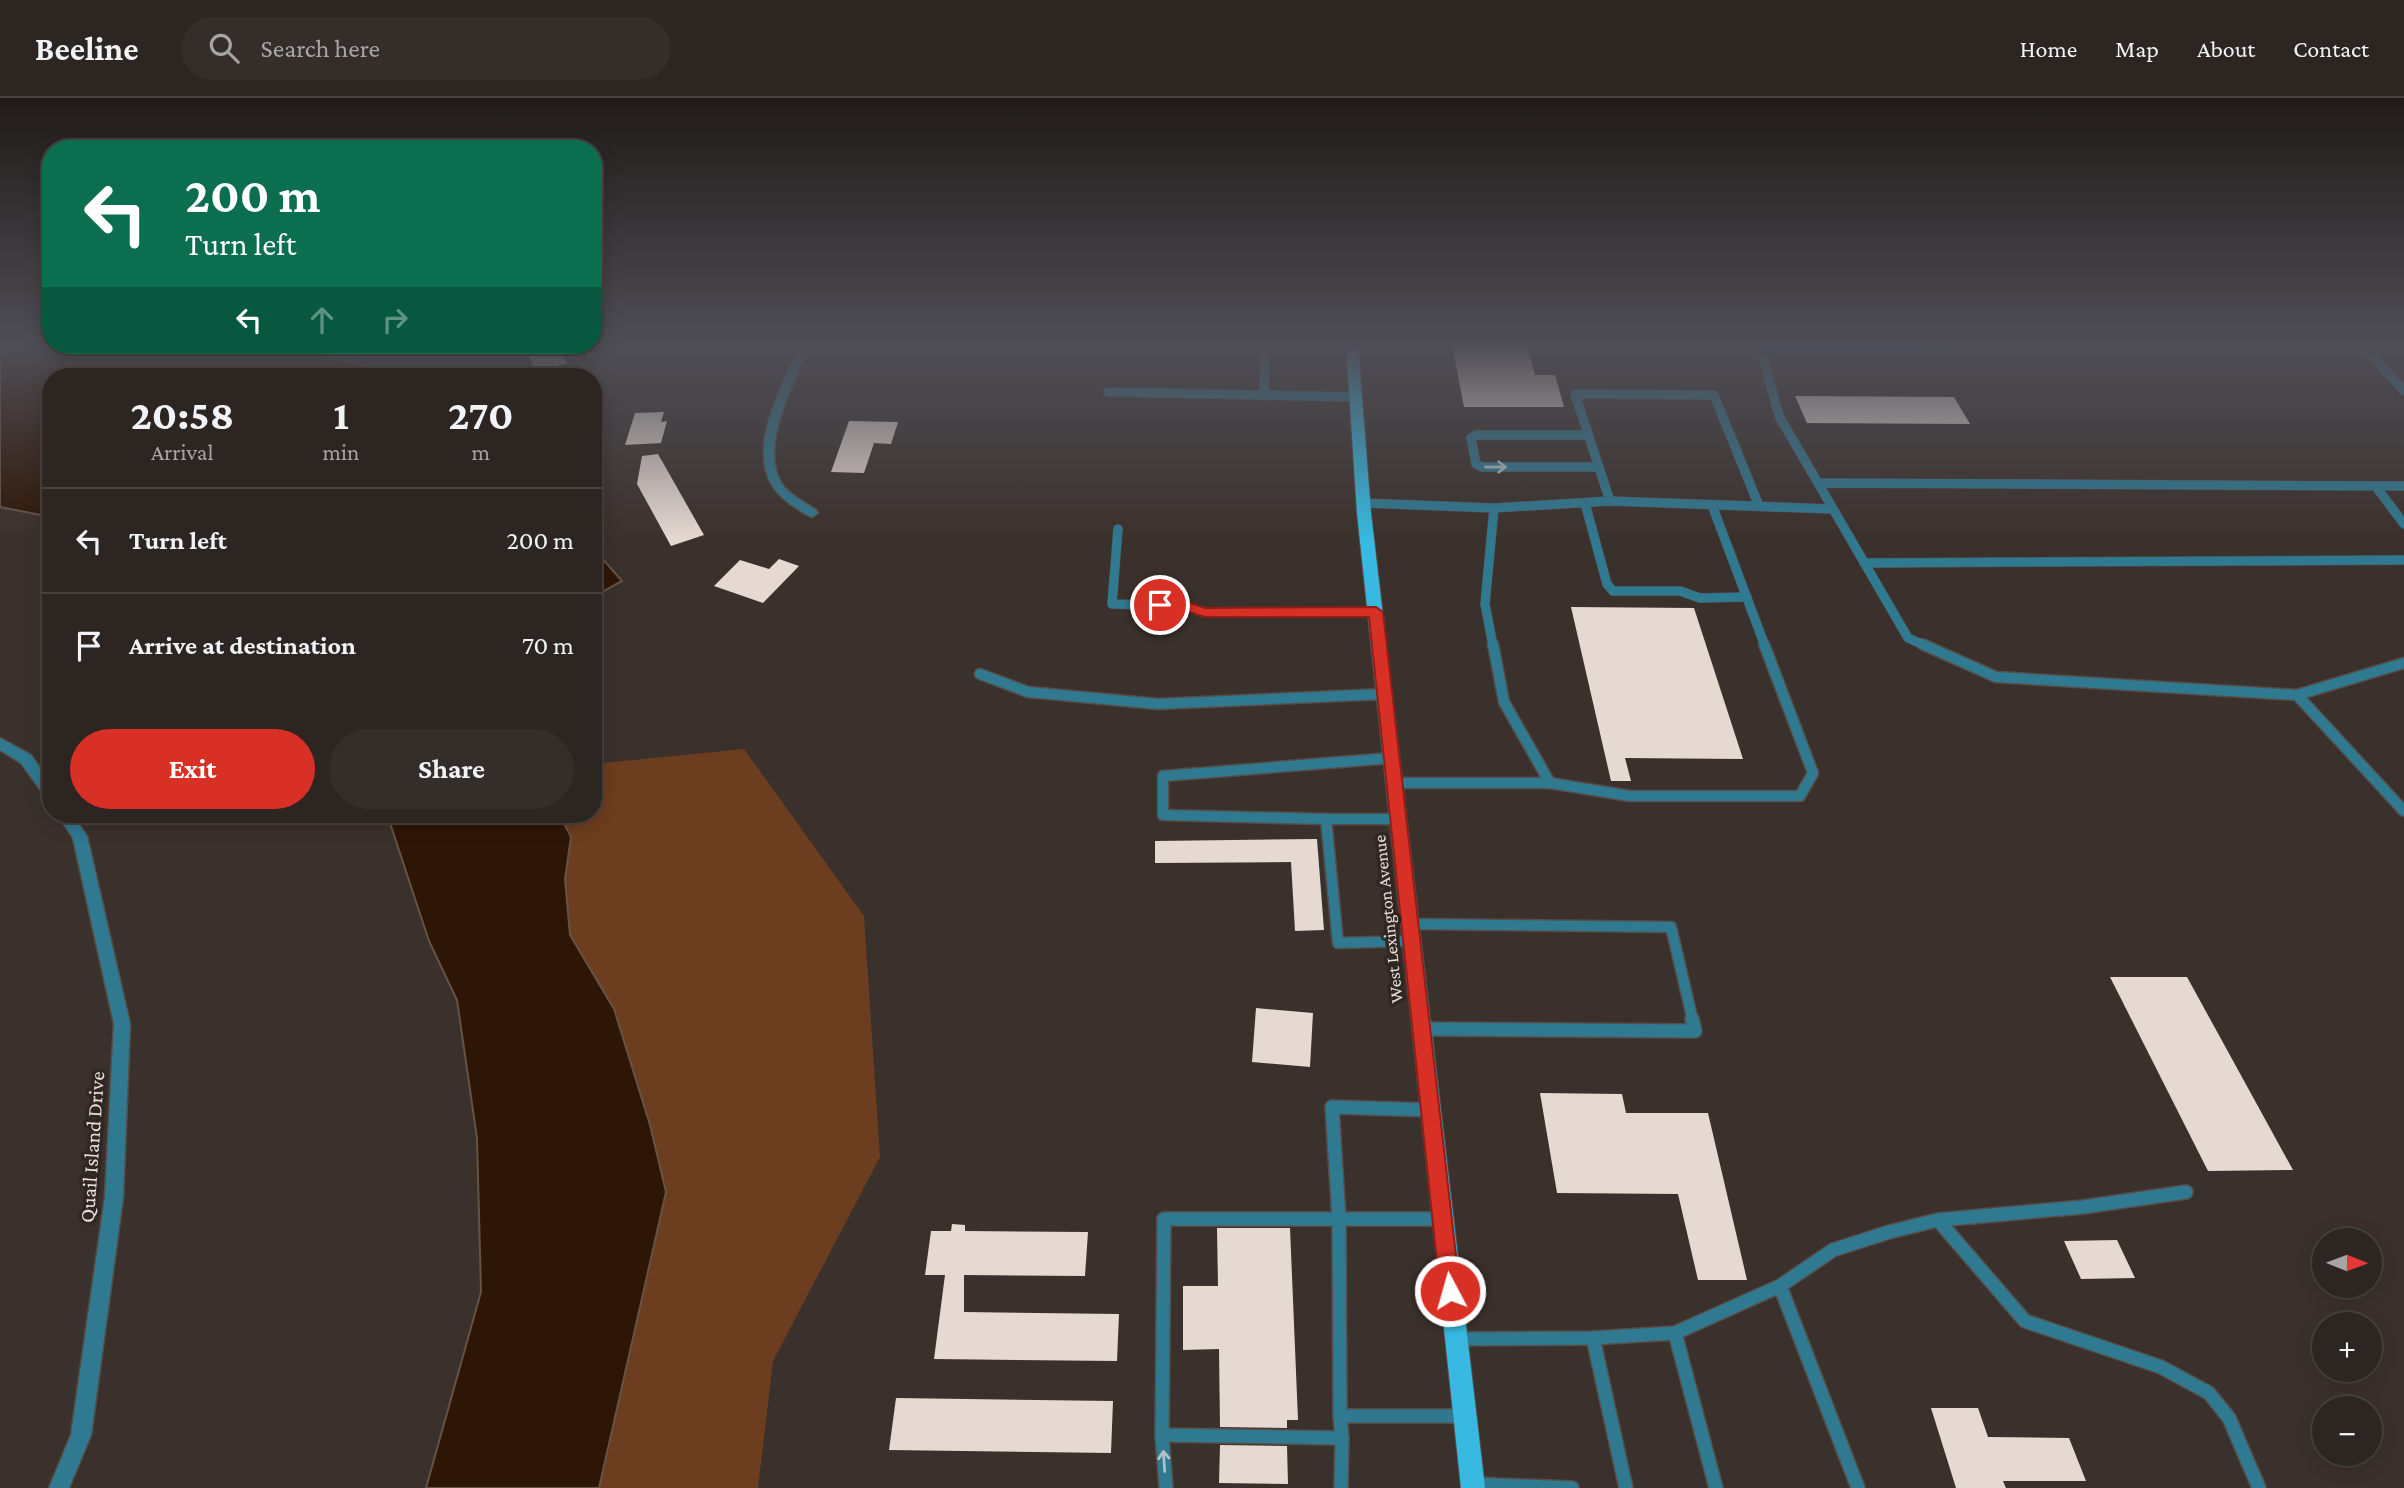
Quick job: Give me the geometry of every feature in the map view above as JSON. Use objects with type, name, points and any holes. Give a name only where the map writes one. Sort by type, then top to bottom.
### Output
[{"type":"main road","name":"West Lexington Avenue","points":[[1356,410],[1394,783],[1473,1486]]},
{"type":"street","points":[[779,410],[767,455],[778,486],[812,513]]},
{"type":"street","points":[[0,743],[26,759],[42,781]]},
{"type":"street","name":"Quail Island Drive","points":[[59,1488],[80,1435],[112,1210],[122,1024],[80,836],[71,823]]},
{"type":"lane","points":[[1580,410],[1610,500]]},
{"type":"lane","points":[[1720,410],[1759,506]]},
{"type":"lane","points":[[1777,410],[1908,638],[1997,677],[2297,695],[2404,663]]},
{"type":"lane","points":[[1588,435],[1476,435],[1471,438],[1476,464],[1482,467],[1599,467]]},
{"type":"lane","points":[[1818,483],[2377,488],[2404,486]]},
{"type":"lane","points":[[2377,488],[2404,524]]},
{"type":"lane","points":[[1364,503],[1494,508],[1610,500],[1832,509]]},
{"type":"lane","points":[[1585,503],[1607,584],[1613,591],[1680,591],[1700,598],[1747,597]]},
{"type":"lane","points":[[1394,783],[1550,783],[1630,796],[1800,796],[1813,772],[1712,505]]},
{"type":"lane","points":[[1494,508],[1485,604],[1504,702],[1550,783]]},
{"type":"lane","points":[[1118,529],[1112,604],[1184,606],[1205,612],[1376,612]]},
{"type":"lane","points":[[1864,563],[2404,560]]},
{"type":"lane","points":[[980,674],[1028,692],[1158,704],[1385,694]]},
{"type":"lane","points":[[2297,695],[2404,811]]},
{"type":"lane","points":[[1392,758],[1163,776],[1163,815],[1399,819]]},
{"type":"lane","points":[[1326,818],[1338,943],[1411,932],[1671,926],[1695,1031],[1422,1029]]},
{"type":"lane","points":[[1341,1488],[1339,1219],[1332,1107],[1430,1110]]},
{"type":"lane","points":[[1455,1339],[1593,1338],[1675,1333],[1780,1286],[1833,1250],[1889,1231],[1938,1220],[2083,1207],[2186,1192]]},
{"type":"lane","points":[[1166,1488],[1162,1434],[1164,1219],[1443,1219]]},
{"type":"lane","points":[[1938,1220],[2025,1321],[2042,1330],[2148,1361],[2199,1388],[2223,1407],[2259,1488]]},
{"type":"lane","points":[[1780,1286],[1858,1488]]},
{"type":"lane","points":[[1675,1333],[1716,1488]]},
{"type":"lane","points":[[1593,1338],[1626,1488]]},
{"type":"lane","points":[[1340,1416],[1464,1416]]},
{"type":"lane","points":[[1162,1434],[1342,1438]]},
{"type":"lane","points":[[1473,1486],[1572,1488]]},
{"type":"shaded area","points":[[0,410],[42,410],[42,515],[0,507]]},
{"type":"shaded area","points":[[602,558],[622,581],[602,592]]},
{"type":"shaded area","points":[[744,749],[864,916],[880,1157],[773,1361],[758,1488],[599,1488],[606,1455],[614,1009],[570,935],[565,879],[571,837],[564,823],[602,823],[602,763]]},
{"type":"shaded area","points":[[390,823],[564,823],[571,837],[565,879],[570,935],[614,1009],[650,1125],[666,1192],[599,1488],[426,1488],[481,1292],[477,1138],[457,1000],[429,941]]},
{"type":"building","points":[[1801,410],[1962,410],[1970,424],[1807,423]]},
{"type":"building","points":[[664,412],[661,422],[667,421],[661,443],[625,445],[635,413]]},
{"type":"building","points":[[849,421],[898,422],[891,444],[874,443],[864,473],[831,472]]},
{"type":"building","points":[[658,454],[704,535],[671,546],[637,484],[642,456]]},
{"type":"building","points":[[779,559],[799,566],[763,603],[714,586],[740,560],[769,569]]},
{"type":"building","points":[[1571,607],[1694,608],[1743,759],[1625,758],[1631,781],[1611,781]]},
{"type":"building","points":[[1317,839],[1324,930],[1295,931],[1291,862],[1155,863],[1155,841]]},
{"type":"building","points":[[2110,977],[2187,977],[2293,1170],[2208,1171]]},
{"type":"building","points":[[1256,1008],[1313,1013],[1310,1067],[1252,1062]]},
{"type":"building","points":[[1540,1093],[1622,1094],[1626,1113],[1708,1113],[1747,1280],[1698,1280],[1678,1194],[1557,1193]]},
{"type":"building","points":[[952,1224],[965,1225],[965,1231],[1088,1232],[1085,1276],[964,1275],[964,1312],[1119,1314],[1117,1361],[934,1359],[945,1275],[925,1275],[931,1231],[951,1231]]},
{"type":"building","points":[[1217,1228],[1290,1228],[1298,1420],[1287,1420],[1287,1428],[1220,1427],[1219,1349],[1183,1350],[1183,1286],[1218,1286]]},
{"type":"building","points":[[2117,1240],[2135,1278],[2081,1279],[2064,1241]]},
{"type":"building","points":[[896,1398],[1113,1401],[1111,1453],[889,1450]]},
{"type":"building","points":[[1931,1408],[1978,1408],[1988,1437],[2069,1438],[2086,1481],[2003,1481],[2006,1488],[1956,1488]]},
{"type":"building","points":[[1220,1445],[1287,1446],[1288,1484],[1219,1483]]},
{"type":"route","points":[[1160,605],[1184,606],[1205,612],[1376,612],[1450,1291]]}]
